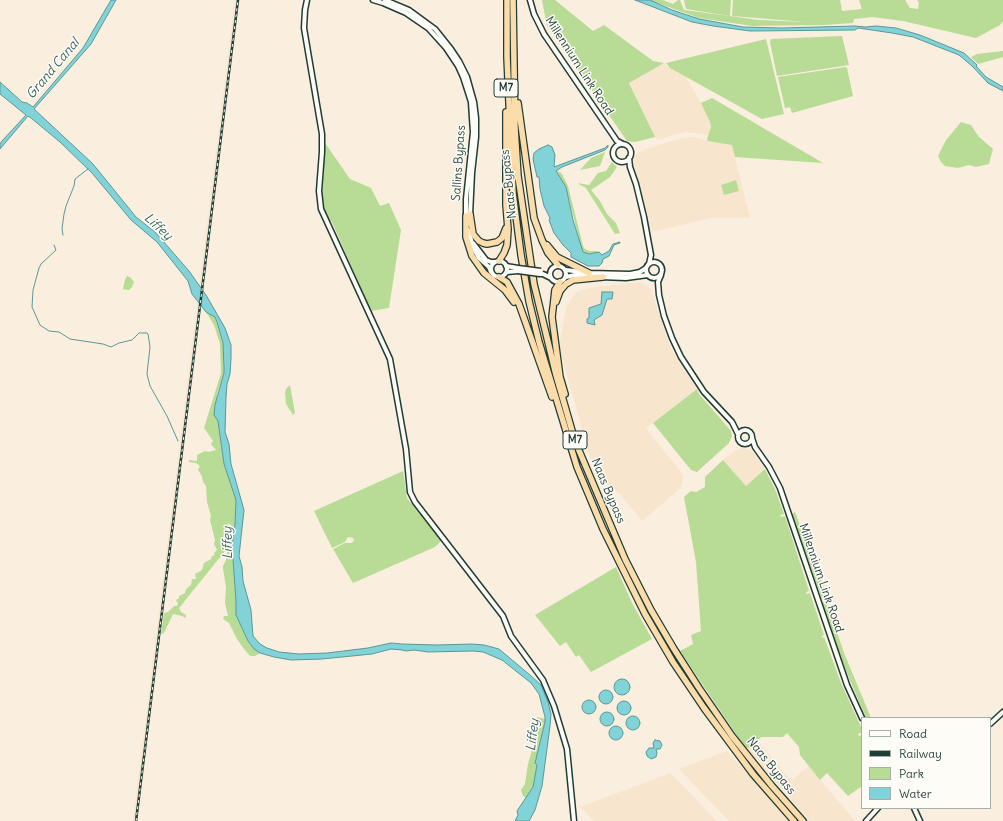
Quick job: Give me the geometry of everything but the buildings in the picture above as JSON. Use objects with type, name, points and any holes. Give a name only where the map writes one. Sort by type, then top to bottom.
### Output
[{"type":"highway","name":"Naas Bypass","points":[[507,0],[510,24],[518,176],[534,284],[558,383],[575,441],[602,508],[625,559],[651,610],[674,649],[732,736],[772,786],[803,821]]},
{"type":"highway","name":"Naas Bypass","points":[[513,0],[507,57],[513,193],[521,255],[529,301],[539,342],[577,467],[603,529],[645,614],[669,655],[704,708],[753,774],[794,821]]},
{"type":"highway","name":"M7","points":[[497,261],[504,253],[507,245],[506,88],[510,24]]},
{"type":"highway","name":"M7","points":[[510,24],[521,130],[532,208],[538,231],[548,253],[558,265]]},
{"type":"highway","name":"M7","points":[[468,215],[473,234],[478,241],[487,244],[497,242],[502,238],[505,233],[507,217]]},
{"type":"highway","name":"M7","points":[[468,215],[466,237],[472,256],[484,273],[505,290],[524,319]]},
{"type":"highway","name":"M7","points":[[538,231],[548,247],[557,257],[589,273]]},
{"type":"highway","name":"M7","points":[[499,277],[507,282],[519,304],[556,410],[568,436]]},
{"type":"highway","name":"M7","points":[[553,325],[558,295],[566,284],[573,280],[603,277]]},
{"type":"highway","name":"M7","points":[[560,282],[554,295],[552,317],[560,376],[568,408],[590,476]]},
{"type":"main road","points":[[307,0],[304,28],[322,134],[319,191],[321,209],[390,359],[406,449],[410,492],[415,502],[503,616],[514,641],[543,680],[554,706],[567,749],[574,821]]},
{"type":"main road","name":"Sallins Bypass","points":[[373,0],[406,13],[428,28],[446,48],[458,66],[471,102],[473,132],[466,199],[470,229],[473,243],[486,260],[491,262],[497,261]]},
{"type":"main road","name":"Sallins Bypass","points":[[385,0],[409,10],[435,29],[451,49],[467,77],[476,118],[476,137],[468,215],[469,235],[472,245],[479,258],[489,267],[491,272]]},
{"type":"main road","name":"Millennium Link Road","points":[[530,0],[540,27],[617,141],[622,144]]},
{"type":"main road","points":[[617,141],[614,151],[615,158],[624,162],[630,167]]},
{"type":"main road","points":[[616,147],[622,144],[630,149],[630,167],[644,217],[651,255],[656,262],[662,266],[663,271],[658,282],[658,289],[664,316],[672,338],[681,357],[704,392],[734,425],[740,441],[743,444],[748,443],[752,438],[750,432],[734,425]]},
{"type":"main road","points":[[624,162],[629,158]]},
{"type":"main road","points":[[648,275],[648,266],[651,255]]},
{"type":"main road","points":[[518,270],[507,272],[499,277],[493,275],[491,272],[491,266],[497,261],[504,262],[506,266],[518,270],[540,273],[554,281],[560,282],[566,277],[575,275],[626,278],[648,275],[652,278],[658,289]]},
{"type":"main road","points":[[540,273],[558,265],[562,266],[566,270],[589,273],[630,274],[640,272],[656,262]]},
{"type":"main road","points":[[505,274],[507,270],[506,266]]},
{"type":"main road","points":[[551,269],[551,279]]},
{"type":"main road","points":[[566,270],[566,277]]},
{"type":"main road","points":[[652,278],[657,278],[661,275]]},
{"type":"main road","points":[[738,434],[744,429]]},
{"type":"main road","name":"Millennium Link Road","points":[[752,438],[755,447],[769,467],[780,488],[847,685],[862,717]]},
{"type":"main road","name":"Millennium Link Road","points":[[748,443],[755,447]]},
{"type":"main road","points":[[991,723],[1003,712]]},
{"type":"main road","points":[[866,821],[877,809]]},
{"type":"main road","points":[[914,809],[920,821]]},
{"type":"shaded area","points":[[235,0],[239,0],[137,821],[133,821]]},
{"type":"shaded area","points":[[664,63],[667,67],[685,75],[708,116],[711,127],[709,135],[687,132],[658,140],[655,137],[629,82]]},
{"type":"shaded area","points":[[692,137],[732,145],[750,218],[711,218],[652,232],[634,166],[634,156],[643,150],[678,139]]},
{"type":"shaded area","points":[[641,282],[651,289],[670,347],[697,389],[646,428],[684,476],[681,488],[642,521],[620,494],[595,475],[559,347],[566,308],[576,292],[589,288]]},
{"type":"shaded area","points":[[742,448],[753,452],[765,469],[746,486],[723,460],[738,449],[740,450]]},
{"type":"shaded area","points":[[758,741],[791,781],[809,766],[855,821],[810,821],[746,749]]},
{"type":"shaded area","points":[[727,751],[790,821],[729,821],[679,769]]},
{"type":"shaded area","points":[[670,773],[717,821],[595,821],[580,807]]},
{"type":"green space","points":[[542,0],[555,0],[593,31],[604,25],[653,61],[664,63],[629,83],[655,137],[635,142],[627,141],[547,26]]},
{"type":"green space","points":[[649,0],[663,0],[673,4],[680,0],[684,10],[759,20],[806,22],[732,16],[733,0],[840,0],[842,11],[862,9],[859,0],[905,0],[910,8],[918,9],[919,3],[917,0],[1003,0],[1003,21],[1000,25],[976,38],[903,21],[872,17],[854,19],[853,23],[752,26],[699,18]]},
{"type":"green space","points":[[684,0],[731,0],[730,16],[686,9]]},
{"type":"green space","points":[[842,36],[849,65],[777,76],[770,42],[771,39]]},
{"type":"green space","points":[[766,39],[784,114],[762,119],[670,68],[666,63]]},
{"type":"green space","points":[[1003,51],[1003,57],[978,64],[971,57],[977,54]]},
{"type":"green space","points":[[846,67],[853,96],[792,113],[790,107],[785,108],[778,77]]},
{"type":"green space","points":[[712,98],[823,163],[735,157],[732,145],[708,141],[707,139],[711,127],[701,103]]},
{"type":"green space","points":[[961,122],[971,125],[979,137],[993,149],[989,164],[976,167],[969,165],[958,168],[945,166],[941,162],[938,156],[946,140]]},
{"type":"green space","points":[[325,143],[350,179],[371,188],[380,206],[389,203],[401,230],[389,308],[371,311],[332,222],[326,217],[322,195]]},
{"type":"green space","points":[[605,152],[600,166],[580,170],[591,158]]},
{"type":"green space","points":[[612,162],[617,167],[610,177],[591,190],[600,201],[607,214],[616,223],[620,233],[615,234],[586,188],[577,183],[589,185],[598,173],[606,171]]},
{"type":"green space","points":[[556,171],[562,174],[568,186],[583,246],[585,249],[590,251],[599,252],[589,254],[582,251],[566,187]]},
{"type":"green space","points":[[736,180],[739,191],[724,195],[721,185]]},
{"type":"green space","points":[[127,276],[134,282],[129,290],[123,289]]},
{"type":"green space","points":[[206,312],[215,317],[223,343],[224,374],[217,394],[218,421],[224,465],[236,500],[235,525],[232,545],[236,615],[248,641],[254,649],[260,653],[255,656],[250,656],[237,639],[229,623],[223,619],[224,616],[228,616],[225,603],[226,587],[223,566],[226,560],[231,525],[228,523],[229,532],[225,551],[179,608],[181,612],[186,615],[186,618],[173,614],[164,633],[161,634],[164,613],[168,612],[174,606],[177,606],[178,603],[176,601],[179,599],[179,596],[185,593],[186,589],[191,585],[192,579],[196,579],[195,574],[202,570],[204,563],[215,555],[214,553],[217,550],[214,544],[215,540],[207,502],[206,486],[198,470],[200,466],[196,463],[189,462],[189,460],[197,461],[197,455],[205,451],[208,452],[216,450],[211,444],[213,441],[204,428],[221,373],[220,344],[214,325]]},
{"type":"green space","points":[[290,385],[295,413],[293,415],[286,404],[285,393],[286,389]]},
{"type":"green space","points":[[697,389],[699,394],[731,431],[732,436],[729,443],[697,472],[691,470],[653,423]]},
{"type":"green space","points":[[723,460],[746,486],[765,469],[775,489],[784,514],[780,515],[781,517],[785,516],[809,591],[806,592],[807,594],[810,593],[824,635],[822,638],[824,637],[841,683],[861,727],[861,732],[858,734],[859,736],[861,735],[861,787],[848,796],[827,773],[820,780],[800,755],[799,747],[787,733],[783,737],[761,737],[758,741],[746,749],[680,651],[693,644],[691,635],[701,631],[696,562],[684,497],[691,491],[696,492],[705,487],[705,477]]},
{"type":"green space","points":[[403,471],[407,498],[441,540],[435,547],[353,583],[333,549],[345,543],[352,543],[354,540],[353,538],[348,537],[345,542],[332,548],[314,511]]},
{"type":"green space","points":[[795,512],[826,594],[822,599],[792,514]]},
{"type":"green space","points":[[616,567],[632,603],[652,639],[591,672],[579,655],[576,657],[566,642],[560,646],[535,615]]},
{"type":"green space","points":[[826,602],[844,653],[871,717],[866,717],[841,659],[822,603]]},
{"type":"green space","points":[[537,717],[545,719],[545,722],[535,763],[537,765],[533,787],[526,798],[523,796],[521,790],[525,784],[534,738],[537,736],[535,734],[537,732],[533,724],[537,725]]},
{"type":"water","points":[[111,0],[116,0],[91,44],[34,109],[93,164],[136,217],[155,232],[163,241],[189,271],[206,295],[225,328],[231,345],[231,359],[230,374],[227,384],[225,432],[229,444],[231,464],[244,510],[239,556],[242,567],[243,581],[251,610],[253,636],[260,644],[267,648],[279,652],[299,654],[327,653],[368,648],[391,643],[437,645],[472,644],[484,645],[499,649],[541,685],[551,714],[542,786],[535,810],[529,821],[515,821],[518,815],[517,811],[533,787],[537,765],[535,763],[545,717],[539,694],[531,683],[502,660],[483,652],[473,651],[428,652],[391,649],[372,654],[322,659],[291,660],[260,653],[254,649],[248,641],[236,615],[232,545],[235,525],[236,500],[224,464],[218,421],[214,415],[215,405],[224,373],[223,343],[215,317],[206,312],[192,294],[188,281],[157,242],[131,220],[92,173],[60,142],[31,118],[28,116],[0,149],[0,144],[2,141],[26,115],[0,94],[0,82],[22,102],[33,107],[83,48]]},
{"type":"water","points":[[635,0],[650,0],[672,10],[699,19],[743,27],[781,28],[876,26],[896,28],[920,35],[964,53],[977,65],[976,66],[986,77],[1003,87],[1003,91],[988,83],[959,55],[913,37],[858,28],[855,30],[750,31],[692,22]]},
{"type":"water","points":[[548,145],[552,147],[555,155],[554,167],[605,148],[608,145],[605,150],[562,167],[556,171],[566,187],[573,220],[583,252],[589,254],[599,252],[602,255],[609,251],[613,244],[620,242],[614,245],[609,256],[603,259],[599,266],[588,266],[571,257],[571,253],[554,233],[549,220],[550,218],[544,206],[539,177],[537,177],[533,159],[534,153]]},
{"type":"water","points":[[602,292],[613,292],[612,299],[607,299],[602,315],[594,320],[595,325],[587,323],[587,319],[589,318],[589,308],[601,304]]},
{"type":"water","points":[[622,679],[629,684],[630,687],[625,694],[622,695],[615,690],[614,687],[619,680]]},
{"type":"water","points":[[603,690],[609,690],[613,694],[613,700],[609,704],[603,704],[599,700],[599,694]]},
{"type":"water","points":[[586,700],[592,700],[596,704],[596,710],[592,714],[586,714],[582,710],[582,704]]},
{"type":"water","points":[[621,701],[627,701],[631,705],[631,711],[627,715],[621,715],[617,711],[617,705]]},
{"type":"water","points":[[604,712],[610,712],[614,716],[614,722],[610,726],[604,726],[600,722],[600,716]]},
{"type":"water","points":[[630,716],[636,716],[640,720],[640,726],[636,730],[630,730],[626,726],[626,720]]},
{"type":"water","points":[[613,726],[619,726],[623,730],[623,736],[619,740],[613,740],[609,736],[609,730]]},
{"type":"water","points":[[655,740],[660,741],[662,745],[660,749],[656,749],[656,757],[651,759],[647,756],[646,752],[649,748],[654,748],[653,743]]},
{"type":"waterway","points":[[63,235],[62,229],[64,214],[75,179],[88,169]]},
{"type":"waterway","points":[[54,245],[56,250],[41,264],[33,290],[32,307],[40,325],[49,331],[59,332],[70,339],[103,344],[111,347],[119,343],[132,340],[139,333],[147,333],[150,347],[147,374],[150,386],[167,416],[178,441]]},
{"type":"railway","points":[[136,821],[238,0]]},
{"type":"water label","name":"Grand Canal","points":[[53,69]]},
{"type":"water label","name":"Liffey","points":[[158,227]]},
{"type":"water label","name":"Liffey","points":[[228,543]]},
{"type":"water label","name":"Liffey","points":[[533,735]]}]
